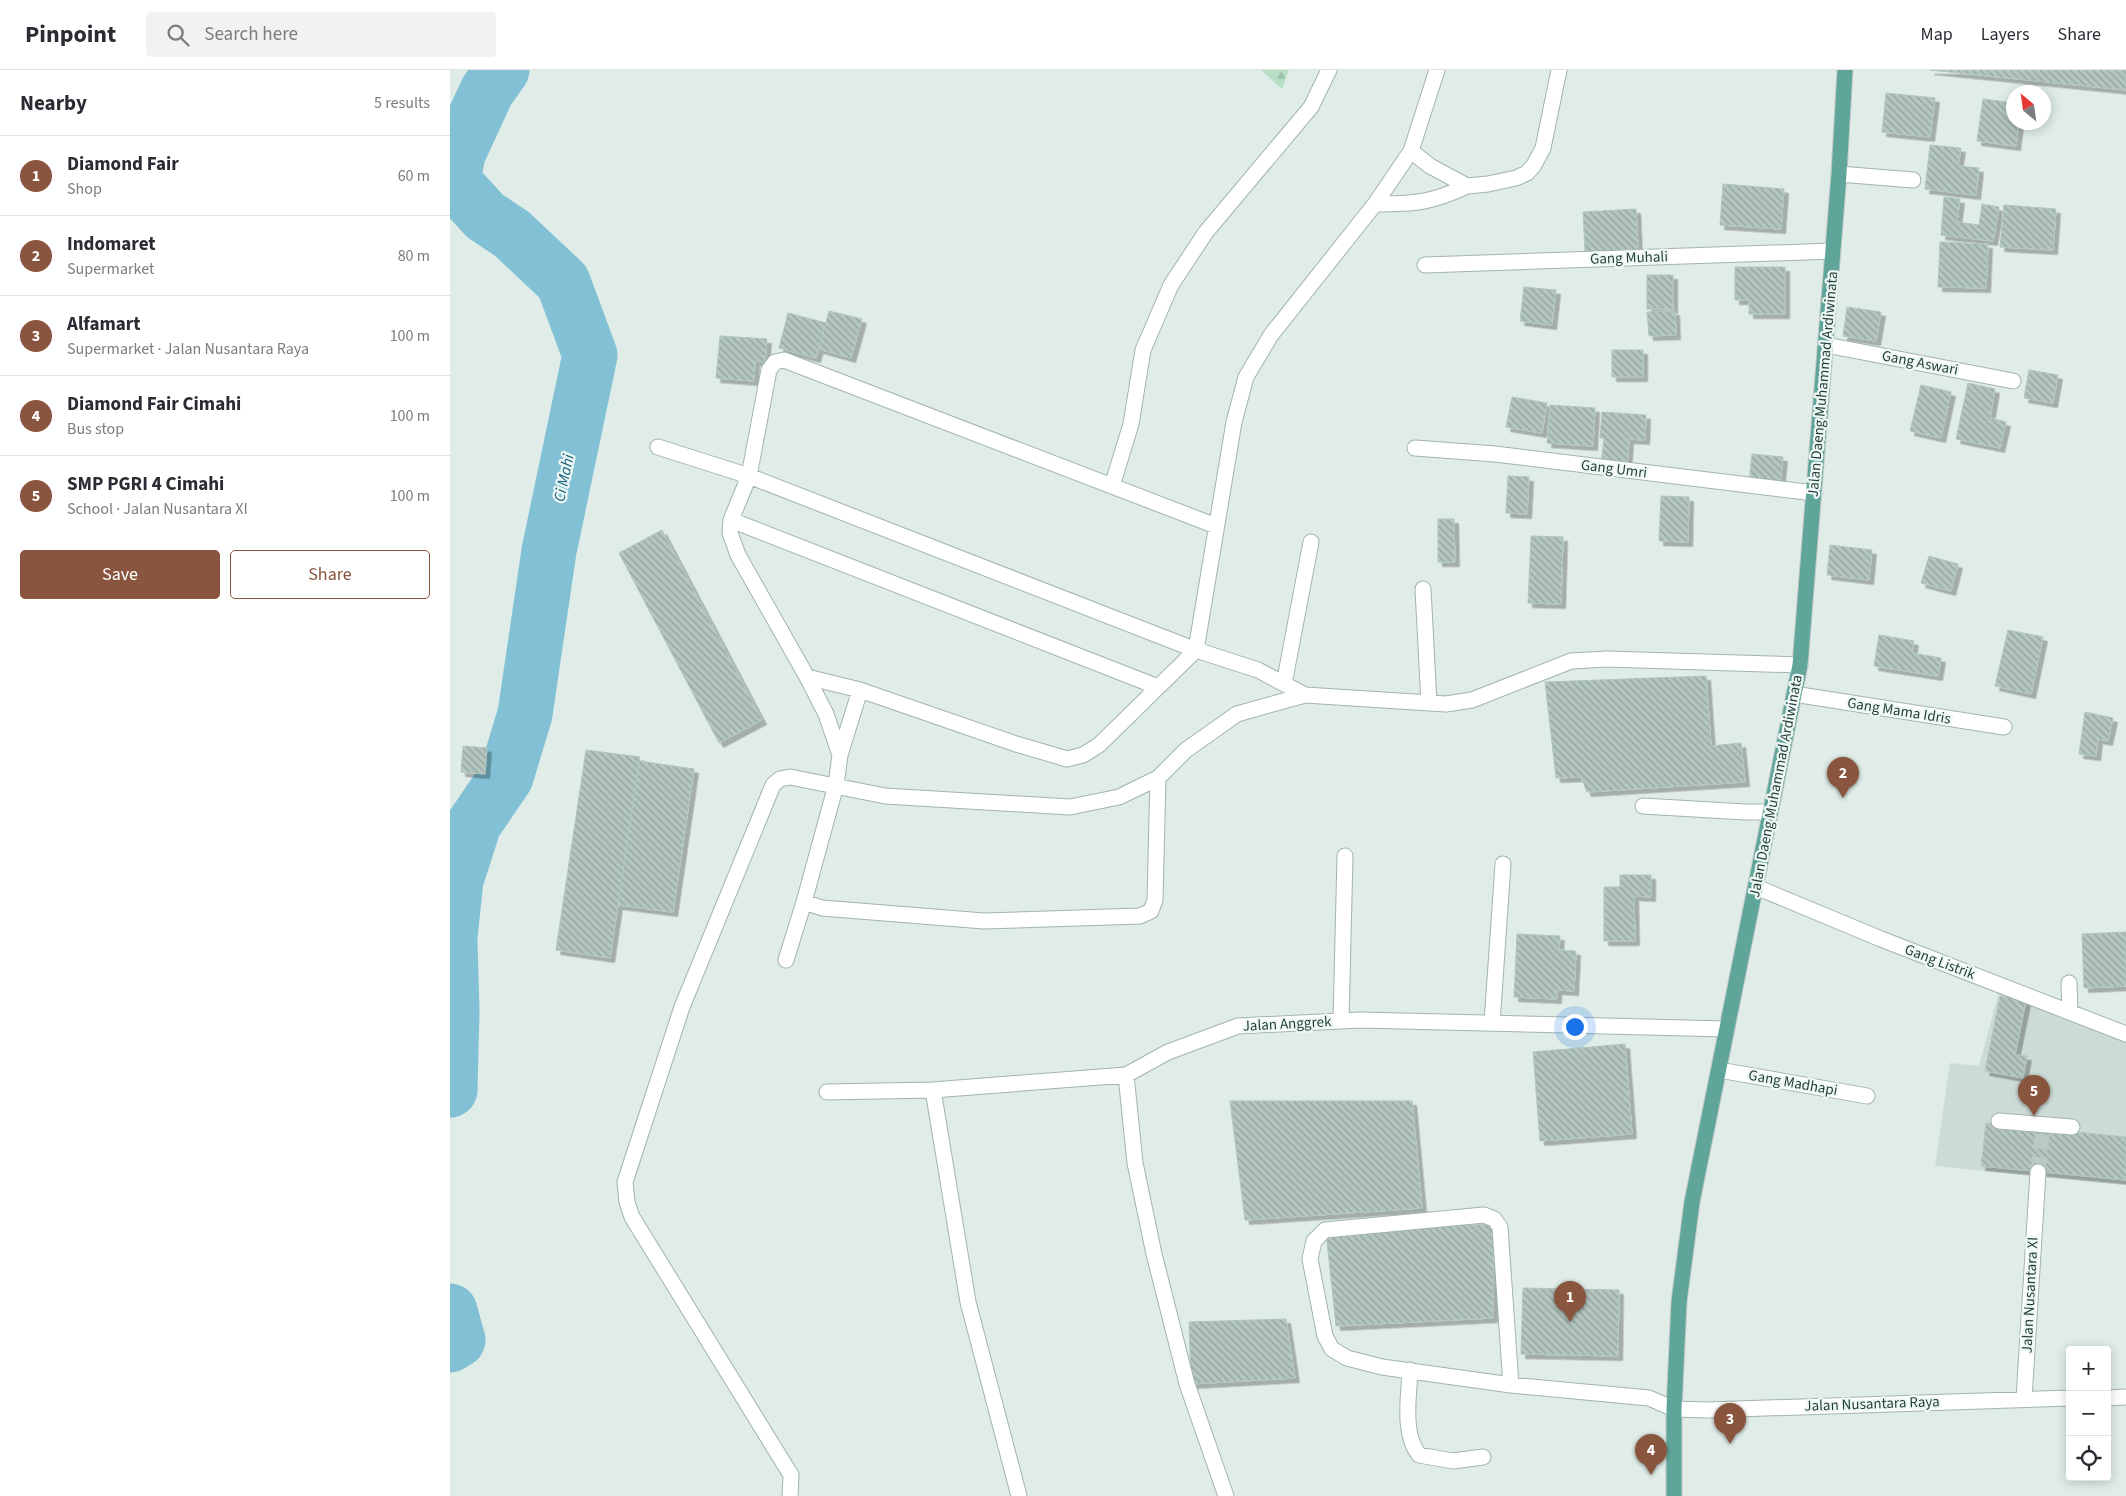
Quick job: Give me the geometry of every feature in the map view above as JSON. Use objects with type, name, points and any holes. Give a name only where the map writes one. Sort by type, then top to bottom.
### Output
[{"type":"main road","name":"Jalan Daeng Muhammad Ardiwinata","points":[[1674,1496],[1674,1409],[1679,1302],[1692,1202],[1800,665],[1839,174],[1845,70]]},
{"type":"street","points":[[1112,486],[1131,424],[1143,350],[1171,285],[1206,232],[1311,107],[1329,70]]},
{"type":"street","points":[[807,677],[860,690],[1016,744],[1067,759],[1083,755],[1098,745],[1196,650],[1234,422],[1246,377],[1271,335],[1375,204],[1411,151],[1437,70]]},
{"type":"street","points":[[1375,204],[1405,204],[1442,198],[1467,186],[1516,178],[1527,173],[1534,165],[1543,148],[1559,70]]},
{"type":"street","points":[[1411,151],[1430,166],[1467,186]]},
{"type":"street","points":[[1839,174],[1913,180]]},
{"type":"street","name":"Gang Muhali","points":[[1425,265],[1833,251]]},
{"type":"street","name":"Gang Aswari","points":[[1826,345],[2013,381]]},
{"type":"street","points":[[840,755],[826,714],[738,555],[730,533],[731,520],[749,476],[768,370],[774,362],[784,360],[1216,526]]},
{"type":"street","points":[[658,446],[749,476],[1196,650],[1258,670],[1305,695]]},
{"type":"street","name":"Gang Umri","points":[[1415,448],[1495,454],[1814,493]]},
{"type":"street","points":[[731,520],[1158,687]]},
{"type":"street","points":[[1284,684],[1311,542]]},
{"type":"street","points":[[1423,589],[1429,703]]},
{"type":"street","points":[[790,1496],[791,1475],[632,1217],[627,1202],[624,1182],[682,1007],[773,785],[780,779],[790,777],[885,796],[1070,807],[1119,797],[1158,778],[1186,750],[1237,714],[1305,695],[1446,704],[1472,700],[1571,661],[1607,659],[1800,665]]},
{"type":"street","points":[[786,960],[836,785],[840,755],[860,690]]},
{"type":"street","name":"Gang Mama Idris","points":[[1794,694],[2004,726]]},
{"type":"street","points":[[804,902],[822,908],[984,921],[1140,916],[1151,911],[1155,900],[1158,778]]},
{"type":"street","points":[[1643,806],[1770,812]]},
{"type":"street","points":[[1341,1021],[1345,856]]},
{"type":"street","points":[[1492,1023],[1504,864]]},
{"type":"street","name":"Gang Listrik","points":[[1756,887],[1881,939],[2126,1034]]},
{"type":"street","points":[[2069,983],[2070,1012]]},
{"type":"street","name":"Jalan Anggrek","points":[[827,1092],[932,1090],[1126,1075],[1168,1052],[1238,1026],[1360,1020],[1727,1030]]},
{"type":"street","name":"Gang Madhapi","points":[[1719,1070],[1867,1096]]},
{"type":"street","points":[[1126,1075],[1135,1163],[1154,1254],[1187,1384],[1226,1496]]},
{"type":"street","points":[[932,1090],[968,1302],[1019,1496]]},
{"type":"street","points":[[1999,1121],[2072,1127]]},
{"type":"street","name":"Jalan Nusantara XI","points":[[2024,1399],[2038,1172]]},
{"type":"street","points":[[1511,1385],[1500,1227],[1494,1220],[1484,1215],[1325,1230],[1314,1241],[1310,1259],[1325,1336],[1332,1349],[1347,1358],[1382,1367],[1511,1385],[1649,1398],[1674,1409]]},
{"type":"street","points":[[1410,1370],[1410,1437],[1413,1447],[1419,1455],[1454,1461],[1483,1458]]},
{"type":"street","points":[[2111,1398],[2126,1397]]},
{"type":"street","name":"Jalan Nusantara Raya","points":[[1674,1409],[1708,1410],[2066,1398]]},
{"type":"shaded area","points":[[1999,991],[2126,1042],[2126,1185],[1935,1166],[1950,1063],[1979,1066]]},
{"type":"green space","points":[[1261,70],[1289,70],[1282,89]]},
{"type":"building","points":[[1930,70],[2126,70],[2126,90]]},
{"type":"building","points":[[1886,93],[1935,98],[1930,137],[1882,132]]},
{"type":"building","points":[[1983,99],[2006,102],[2006,130],[2018,130],[2016,146],[1977,141]]},
{"type":"building","points":[[1930,145],[1961,148],[1958,166],[1979,168],[1976,195],[1925,189]]},
{"type":"building","points":[[1723,184],[1784,189],[1781,229],[1720,225]]},
{"type":"building","points":[[1944,197],[1960,199],[1957,222],[1979,225],[1982,204],[1999,207],[1993,241],[1941,235]]},
{"type":"building","points":[[2004,205],[2056,209],[2053,250],[2000,247]]},
{"type":"building","points":[[1636,209],[1638,249],[1585,252],[1583,212]]},
{"type":"building","points":[[1940,242],[1988,244],[1986,288],[1938,287]]},
{"type":"building","points":[[1735,267],[1785,267],[1785,314],[1749,314],[1749,300],[1735,300]]},
{"type":"building","points":[[1647,275],[1673,275],[1673,309],[1647,309]]},
{"type":"building","points":[[1524,287],[1556,290],[1552,325],[1520,321]]},
{"type":"building","points":[[1847,307],[1881,312],[1876,341],[1843,336]]},
{"type":"building","points":[[829,311],[862,319],[851,358],[819,349]]},
{"type":"building","points":[[1675,311],[1676,335],[1649,336],[1647,312]]},
{"type":"building","points":[[788,313],[826,323],[816,358],[779,348]]},
{"type":"building","points":[[720,336],[767,339],[765,362],[755,361],[754,381],[716,378]]},
{"type":"building","points":[[1612,350],[1643,350],[1643,377],[1612,377]]},
{"type":"building","points":[[2029,370],[2058,375],[2053,403],[2024,398]]},
{"type":"building","points":[[1968,383],[1995,389],[1990,418],[2006,422],[2000,448],[1956,439]]},
{"type":"building","points":[[1921,385],[1951,392],[1941,438],[1910,431]]},
{"type":"building","points":[[1512,397],[1547,403],[1542,433],[1506,427]]},
{"type":"building","points":[[1550,405],[1595,408],[1593,446],[1547,443]]},
{"type":"building","points":[[1602,412],[1646,415],[1645,440],[1629,439],[1627,467],[1601,466],[1604,438],[1600,438]]},
{"type":"building","points":[[1752,454],[1783,457],[1780,486],[1749,483]]},
{"type":"building","points":[[1508,476],[1529,477],[1527,514],[1506,513]]},
{"type":"building","points":[[1661,496],[1689,497],[1688,542],[1659,541]]},
{"type":"building","points":[[1438,519],[1454,519],[1455,562],[1438,562]]},
{"type":"building","points":[[662,530],[762,720],[719,743],[619,553]]},
{"type":"building","points":[[1531,536],[1563,537],[1561,604],[1528,603]]},
{"type":"building","points":[[1830,545],[1872,550],[1869,580],[1827,575]]},
{"type":"building","points":[[1929,556],[1958,564],[1951,591],[1921,583]]},
{"type":"building","points":[[2008,630],[2043,637],[2031,694],[1995,686]]},
{"type":"building","points":[[1879,635],[1914,641],[1912,653],[1941,658],[1938,676],[1874,666]]},
{"type":"building","points":[[1706,676],[1711,746],[1741,743],[1745,782],[1587,792],[1581,777],[1556,778],[1545,682]]},
{"type":"building","points":[[2085,712],[2113,718],[2108,741],[2098,739],[2096,756],[2079,754]]},
{"type":"building","points":[[463,746],[487,748],[485,774],[461,772]]},
{"type":"building","points":[[586,750],[640,757],[610,958],[556,950]]},
{"type":"building","points":[[639,761],[694,769],[673,912],[618,905]]},
{"type":"building","points":[[1620,875],[1651,875],[1651,897],[1634,896],[1635,941],[1604,941],[1604,887],[1620,887]]},
{"type":"building","points":[[2126,932],[2126,986],[2084,988],[2082,934]]},
{"type":"building","points":[[1517,934],[1560,936],[1559,950],[1576,951],[1574,991],[1557,990],[1557,999],[1514,997]]},
{"type":"building","points":[[2000,996],[2026,1001],[2015,1055],[2027,1056],[2023,1078],[1985,1071]]},
{"type":"building","points":[[1625,1044],[1632,1134],[1540,1141],[1533,1052]]},
{"type":"building","points":[[1230,1101],[1412,1101],[1422,1208],[1245,1220]]},
{"type":"building","points":[[1986,1123],[2126,1137],[2126,1180],[1981,1166]]},
{"type":"building","points":[[1494,1224],[1493,1318],[1336,1326],[1326,1232]]},
{"type":"building","points":[[1523,1288],[1619,1290],[1618,1356],[1521,1354]]},
{"type":"building","points":[[1286,1319],[1295,1378],[1191,1384],[1189,1322]]},
{"type":"waterway","name":"Ci Mahi","points":[[450,936],[456,880],[474,824],[506,777],[525,714],[549,551],[590,355],[563,282],[512,234],[485,216],[453,181],[458,154],[487,91],[502,70]]},
{"type":"waterway","name":"Ci Mahi","points":[[450,941],[452,1011],[450,1090]]},
{"type":"waterway","name":"Ci Mahi","points":[[450,1311],[458,1340],[450,1345]]},
{"type":"tunnel","points":[[2038,1172],[2043,1127]]},
{"type":"place","name":"Indomaret","points":[[1843,798]]},
{"type":"place","name":"SMP PGRI 4 Cimahi","points":[[2034,1116]]},
{"type":"place","name":"Diamond Fair","points":[[1570,1322]]},
{"type":"place","name":"Alfamart","points":[[1730,1444]]},
{"type":"place","name":"Diamond Fair Cimahi","points":[[1651,1475]]}]
